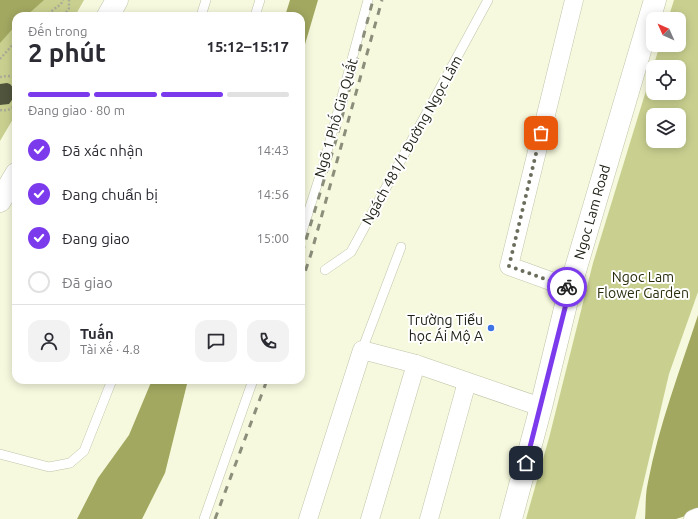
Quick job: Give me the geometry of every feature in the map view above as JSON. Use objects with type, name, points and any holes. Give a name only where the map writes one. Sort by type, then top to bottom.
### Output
[{"type":"main road","points":[[110,12],[117,0]]},
{"type":"main road","name":"Ngoc Lam Road","points":[[511,519],[570,288],[655,0]]},
{"type":"main road","points":[[0,201],[12,181]]},
{"type":"street","points":[[570,288],[509,266],[574,0]]},
{"type":"street","points":[[308,519],[362,350],[416,364],[540,407]]},
{"type":"street","points":[[370,519],[416,364]]},
{"type":"street","points":[[429,519],[467,382]]},
{"type":"street","points":[[693,519],[698,517]]},
{"type":"lane","points":[[202,12],[206,0]]},
{"type":"lane","points":[[256,12],[260,0]]},
{"type":"lane","name":"Ngõ 1 Phố Gia Quất","points":[[305,222],[324,163],[368,0]]},
{"type":"lane","name":"Ngách 481/1 Đường Ngọc Lâm","points":[[325,270],[351,252],[488,0]]},
{"type":"lane","points":[[362,350],[401,247]]},
{"type":"lane","points":[[0,454],[49,467],[70,463],[84,451],[110,384]]},
{"type":"lane","points":[[204,519],[253,384]]},
{"type":"path","points":[[50,12],[61,4],[63,0]]},
{"type":"path","points":[[66,12],[69,8],[69,0]]},
{"type":"path","points":[[0,59],[12,46]]},
{"type":"path","points":[[0,77],[12,77]]},
{"type":"path","points":[[0,110],[4,111],[12,109]]},
{"type":"green space","points":[[0,0],[84,0],[77,12],[12,12],[12,121],[0,141]]},
{"type":"green space","name":"Ngoc Lam Flower Garden","points":[[674,0],[698,0],[698,292],[669,374],[635,519],[526,519],[549,438],[593,263],[646,91],[646,100],[686,100],[686,60],[655,60],[658,52],[686,52],[686,12],[670,12]]},
{"type":"shaded area","points":[[0,0],[44,0],[30,12],[12,12],[12,30],[0,43]]},
{"type":"shaded area","points":[[290,0],[318,0],[305,44],[305,12],[286,12]]},
{"type":"shaded area","points":[[698,315],[698,512],[676,519],[645,519],[647,487],[658,440],[670,398]]},
{"type":"shaded area","points":[[150,384],[187,384],[165,473],[142,519],[77,519],[98,478],[129,435]]},
{"type":"building","points":[[7,83],[12,86],[12,100],[9,104],[0,105],[0,84]]},
{"type":"railway","points":[[305,243],[336,140],[373,0]]},
{"type":"railway","points":[[305,272],[382,0]]},
{"type":"railway","points":[[215,519],[266,384]]},
{"type":"way so far","points":[[541,133],[509,266],[567,287]]},
{"type":"place","name":"Trường Tiểu học Ái Mộ A","points":[[491,328]]},
{"type":"route","points":[[526,463],[570,288],[567,287]]}]
